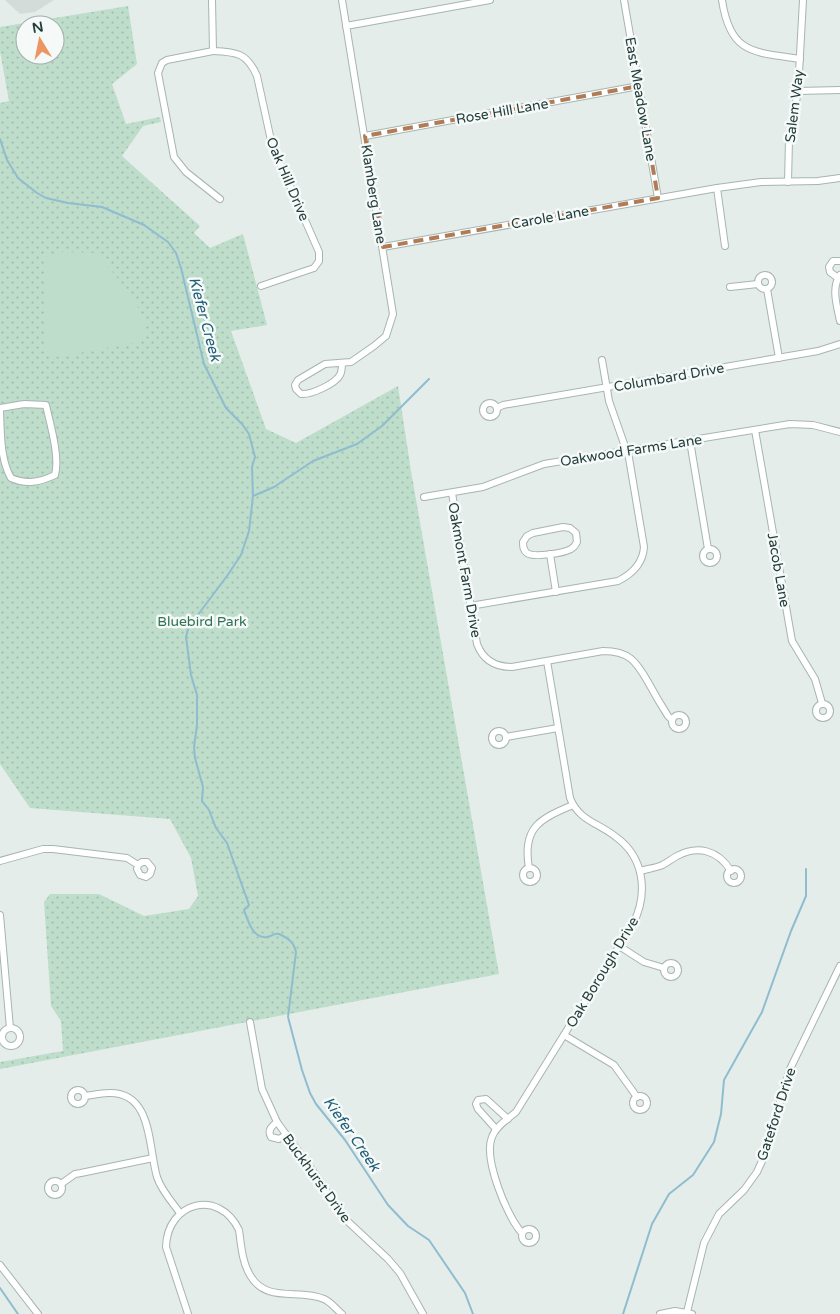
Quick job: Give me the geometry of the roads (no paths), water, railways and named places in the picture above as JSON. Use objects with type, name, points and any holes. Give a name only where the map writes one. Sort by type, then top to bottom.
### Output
[{"type":"street","points":[[212,0],[213,51],[167,60],[162,64],[158,73],[174,157],[186,172],[220,199]]},
{"type":"street","name":"Klamberg Lane","points":[[342,0],[393,314],[386,336],[374,346],[351,362],[325,364],[298,380],[295,385],[296,389],[305,395],[313,393],[337,380],[342,372],[342,363]]},
{"type":"street","points":[[346,26],[490,0]]},
{"type":"street","name":"East Meadow Lane","points":[[624,0],[658,198]]},
{"type":"street","points":[[722,0],[727,25],[734,37],[743,46],[755,52],[800,59]]},
{"type":"street","name":"Salem Way","points":[[788,182],[789,140],[798,91],[802,0]]},
{"type":"street","name":"Oak Hill Drive","points":[[213,51],[239,54],[253,67],[257,76],[272,145],[319,252],[319,261],[314,268],[261,286]]},
{"type":"street","name":"Rose Hill Lane","points":[[364,136],[639,86]]},
{"type":"street","points":[[798,91],[840,90]]},
{"type":"street","name":"Carole Lane","points":[[383,247],[717,188],[761,182],[840,178]]},
{"type":"street","points":[[717,188],[725,246]]},
{"type":"street","points":[[840,261],[833,261],[829,267],[830,272],[839,276],[835,293],[840,321]]},
{"type":"street","points":[[758,284],[762,275],[770,276],[773,280],[772,285],[767,289]]},
{"type":"street","points":[[730,287],[758,284],[760,287],[767,289]]},
{"type":"street","points":[[767,289],[779,358]]},
{"type":"street","name":"Columbard Drive","points":[[497,408],[503,405],[828,349],[840,344]]},
{"type":"street","points":[[470,606],[618,581],[632,573],[641,560],[644,547],[627,451],[609,400],[602,360]]},
{"type":"street","points":[[24,404],[46,405],[57,469],[55,475],[27,483],[11,478],[3,456],[0,409],[24,404]]},
{"type":"street","name":"Oakwood Farms Lane","points":[[424,497],[493,484],[544,464],[790,424],[824,427],[840,432]]},
{"type":"street","name":"Jacob Lane","points":[[755,430],[792,641],[815,679],[822,704]]},
{"type":"street","points":[[690,441],[708,549]]},
{"type":"street","name":"Oakmont Farm Drive","points":[[452,493],[477,644],[484,657],[502,667],[512,667],[602,651],[622,653],[637,663],[672,720]]},
{"type":"street","points":[[566,528],[573,530],[577,539],[575,546],[550,554],[530,554],[524,550],[524,539],[533,533],[566,528]]},
{"type":"street","points":[[550,554],[556,592]]},
{"type":"street","points":[[529,868],[527,842],[533,828],[549,815],[572,805],[547,661]]},
{"type":"street","points":[[506,737],[558,728]]},
{"type":"street","name":"Oak Borough Drive","points":[[496,1129],[516,1112],[633,924],[642,902],[643,892],[640,871],[633,855],[616,836],[581,816],[572,805]]},
{"type":"street","points":[[0,861],[53,848],[127,858],[138,865]]},
{"type":"street","points":[[640,871],[660,866],[684,853],[699,850],[714,854],[726,862],[731,871]]},
{"type":"street","points":[[142,862],[149,864],[152,868],[150,874],[146,877],[140,875],[137,869],[138,865],[142,862]]},
{"type":"street","points":[[0,915],[10,1028]]},
{"type":"street","points":[[619,946],[644,962],[664,968]]},
{"type":"street","name":"Gateford Drive","points":[[690,1313],[704,1243],[708,1233],[719,1214],[744,1190],[757,1172],[790,1069],[840,966]]},
{"type":"street","name":"Buckhurst Drive","points":[[250,1022],[262,1089],[277,1122],[318,1178],[338,1210],[400,1273],[422,1314]]},
{"type":"street","points":[[564,1035],[614,1065],[637,1097]]},
{"type":"street","points":[[85,1096],[117,1093],[134,1101],[140,1108],[146,1122],[158,1179],[180,1213]]},
{"type":"street","points":[[508,1119],[486,1099],[480,1099],[476,1104],[496,1129],[490,1144],[491,1160],[502,1199],[515,1226],[522,1233]]},
{"type":"street","points":[[277,1122],[270,1128],[269,1133],[271,1137],[279,1139],[286,1135]]},
{"type":"street","points":[[61,1184],[75,1174],[153,1158]]},
{"type":"street","points":[[188,1314],[166,1247],[166,1237],[169,1228],[180,1213],[189,1208],[202,1205],[221,1210],[232,1218],[239,1230],[246,1268],[250,1276],[262,1288],[278,1294],[319,1298],[330,1303],[342,1314]]},
{"type":"street","points":[[0,1265],[38,1314]]},
{"type":"street","points":[[660,1314],[675,1311],[690,1313]]},
{"type":"waterway","name":"Kiefer Creek","points":[[0,139],[7,160],[18,178],[37,193],[46,198],[68,203],[102,207],[144,225],[168,242],[176,253],[181,268],[204,364],[226,408],[249,434],[255,457],[252,467],[253,496],[249,531],[241,555],[194,620],[188,629],[186,637],[191,675],[197,695],[197,725],[194,747],[203,787],[202,801],[209,810],[216,828],[227,843],[249,905],[244,910],[252,928],[262,937],[279,934],[294,946],[296,952],[288,1017],[310,1093],[316,1104],[345,1140],[388,1205],[408,1226],[429,1240],[465,1293],[473,1314]]},
{"type":"waterway","points":[[253,496],[274,487],[313,461],[357,444],[382,426],[429,379]]},
{"type":"waterway","points":[[623,1314],[652,1224],[669,1194],[693,1175],[714,1142],[721,1114],[724,1080],[762,1012],[791,931],[806,896],[806,869]]},
{"type":"waterway","points":[[0,1288],[18,1314]]},
{"type":"park label","name":"Bluebird Park","points":[[202,621]]}]
